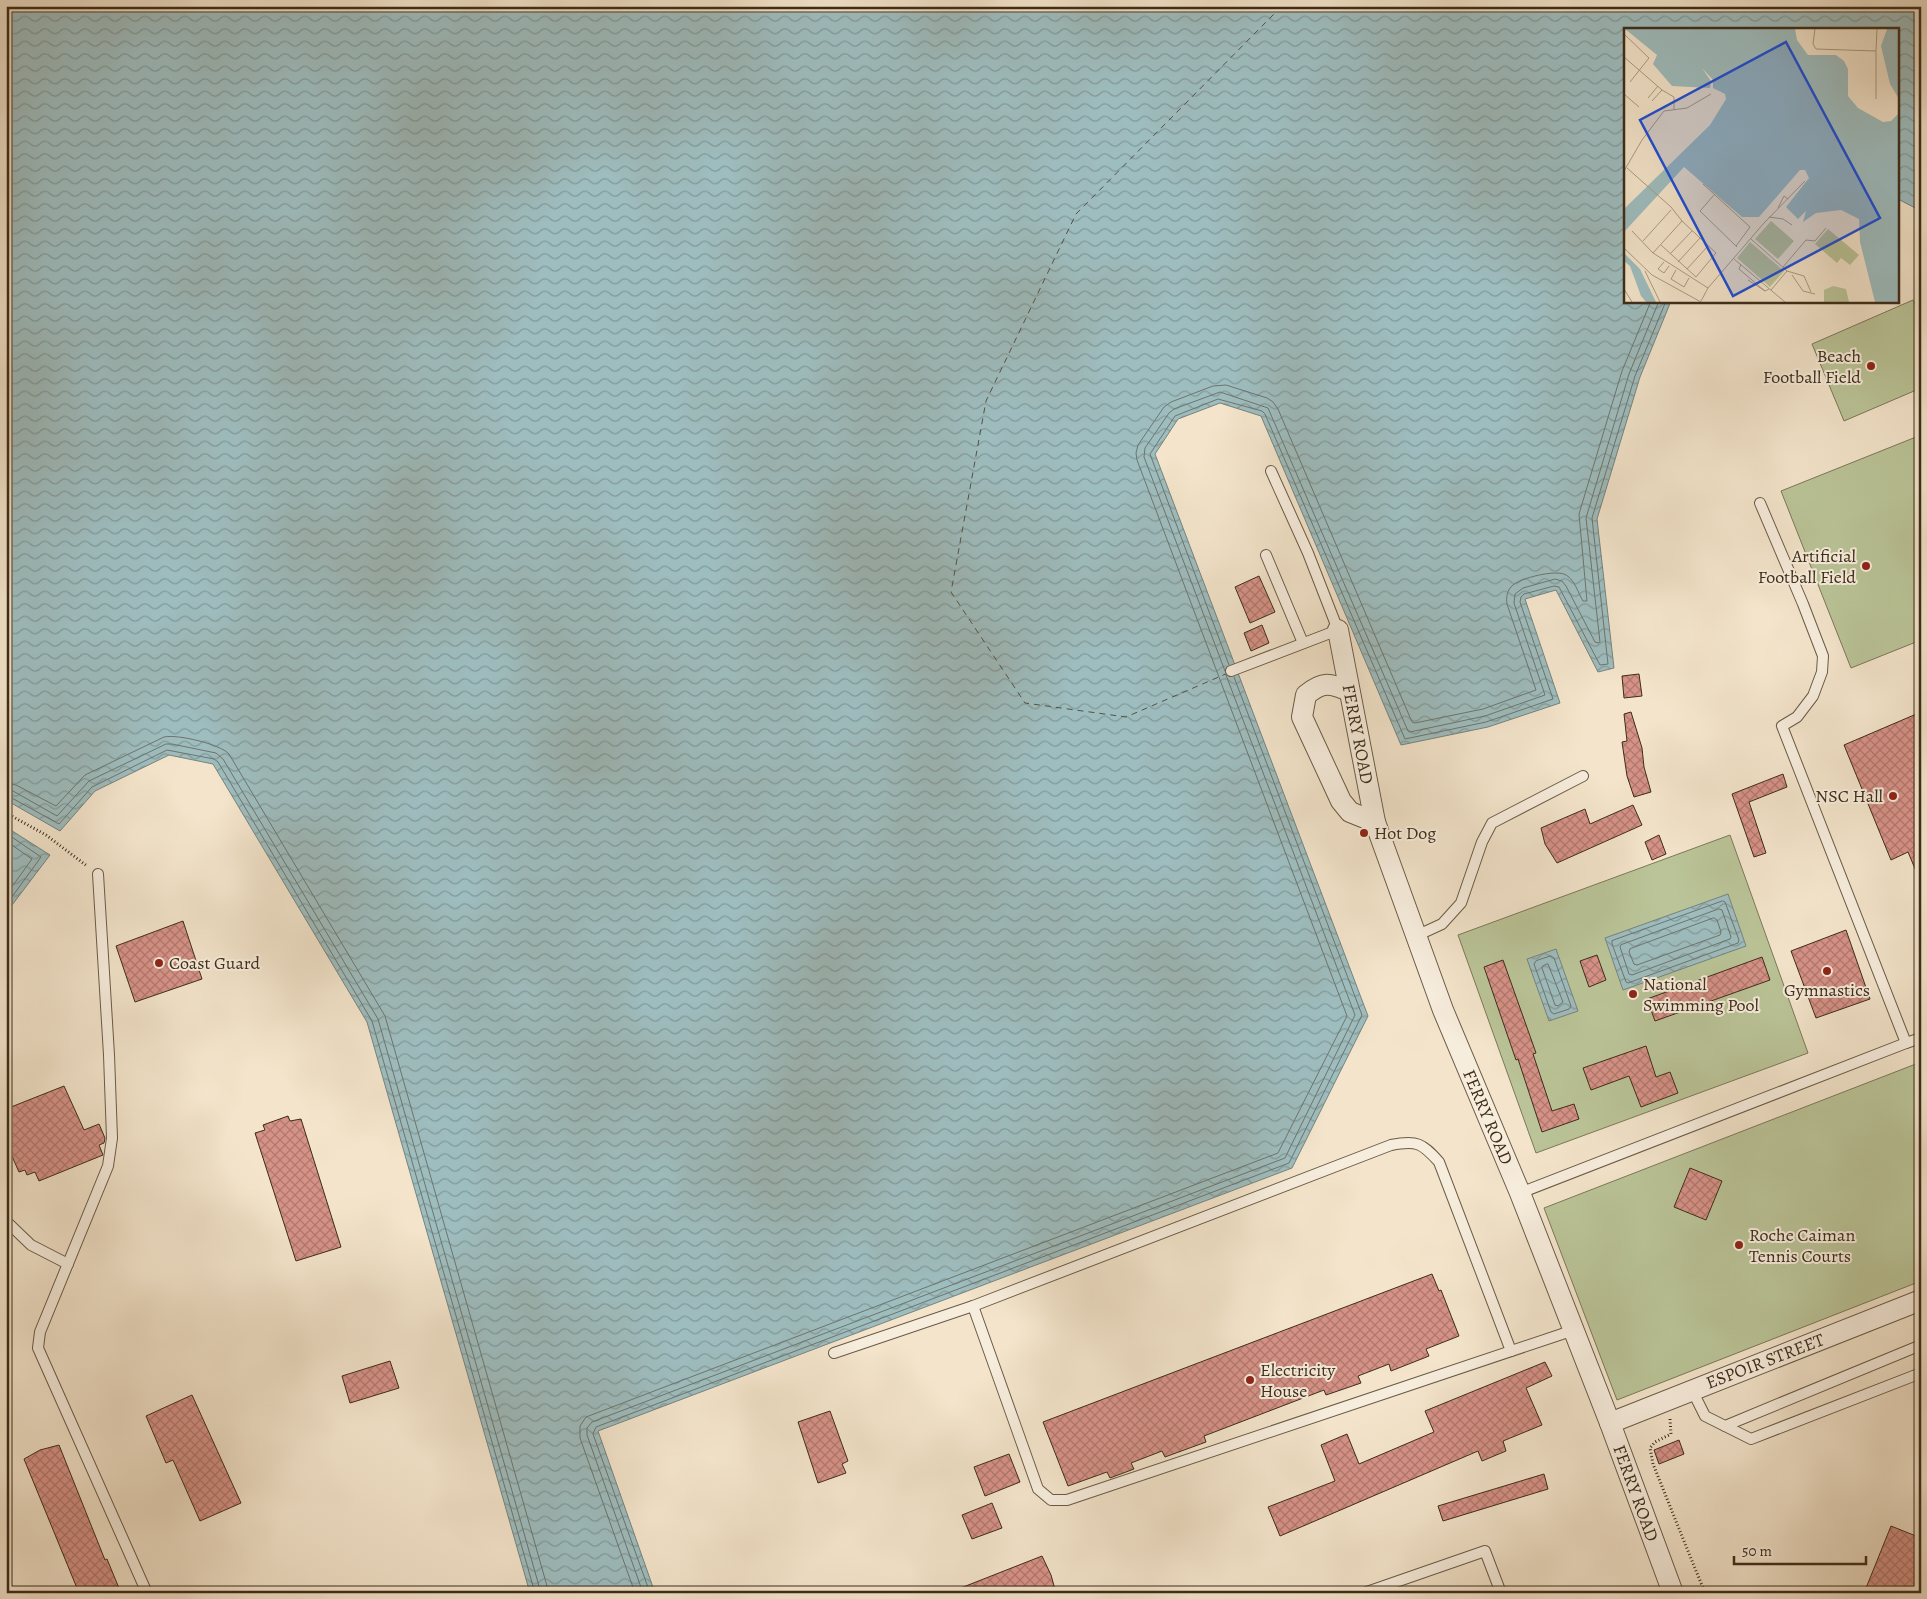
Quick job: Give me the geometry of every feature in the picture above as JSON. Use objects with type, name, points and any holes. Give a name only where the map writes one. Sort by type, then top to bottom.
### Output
[{"type":"street","name":"FERRY ROAD","points":[[1338,630],[1375,822],[1443,1010],[1520,1193],[1610,1423],[1673,1593]]},
{"type":"street","points":[[1349,691],[1332,684],[1322,685],[1312,690],[1306,695],[1302,717],[1341,801],[1350,812],[1375,822]]},
{"type":"street","name":"ESPOIR STREET","points":[[1610,1423],[1921,1300]]},
{"type":"lane","points":[[1230,671],[1338,630],[1308,553],[1270,471]]},
{"type":"lane","points":[[1760,503],[1823,656],[1822,672],[1812,696],[1797,717],[1782,726],[1906,1043]]},
{"type":"lane","points":[[1266,555],[1304,643]]},
{"type":"lane","points":[[1416,936],[1442,924],[1461,903],[1482,842],[1492,823],[1583,776]]},
{"type":"lane","points":[[98,874],[112,1138],[108,1166],[40,1332],[38,1348],[147,1593]]},
{"type":"lane","points":[[1520,1193],[1921,1038]]},
{"type":"lane","points":[[834,1353],[973,1306],[1391,1145],[1409,1141],[1427,1148],[1439,1162],[1511,1351]]},
{"type":"lane","points":[[6,1221],[31,1246],[68,1264]]},
{"type":"lane","points":[[973,1306],[1038,1489],[1051,1500],[1067,1500],[1574,1330]]},
{"type":"lane","points":[[1725,1426],[1921,1345]]},
{"type":"lane","points":[[1692,1390],[1705,1416],[1751,1439],[1921,1373]]},
{"type":"lane","points":[[1364,1593],[1382,1590],[1485,1551],[1501,1593]]},
{"type":"path","points":[[6,813],[46,836],[98,874]]},
{"type":"path","points":[[1663,1402],[1672,1421],[1671,1434],[1655,1442],[1650,1448],[1652,1464],[1705,1593]]},
{"type":"green space","name":"Beach Football Field","points":[[1913,300],[1921,317],[1921,388],[1844,421],[1812,344]]},
{"type":"green space","name":"Artificial Football Field","points":[[1921,435],[1921,640],[1851,668],[1781,491]]},
{"type":"green space","name":"National Swimming Pool","points":[[1730,835],[1808,1053],[1536,1153],[1458,935]]},
{"type":"green space","name":"Roche Caiman Tennis Courts","points":[[1921,1062],[1921,1281],[1617,1400],[1544,1208]]},
{"type":"water","points":[[6,6],[1921,6],[1921,211],[1900,200],[1900,28],[1624,28],[1624,302],[1671,302],[1640,377],[1597,519],[1614,668],[1598,672],[1556,590],[1525,599],[1560,703],[1488,727],[1401,745],[1261,416],[1220,403],[1178,419],[1155,454],[1368,1016],[1292,1168],[598,1431],[655,1593],[530,1593],[367,1022],[213,764],[169,755],[95,791],[60,831],[6,800]]},
{"type":"water","points":[[6,827],[50,855],[6,913]]},
{"type":"water","points":[[1728,894],[1746,946],[1623,990],[1605,938]]},
{"type":"water","points":[[1556,949],[1578,1011],[1549,1021],[1527,959]]},
{"type":"building","points":[[1259,576],[1275,612],[1250,623],[1235,587]]},
{"type":"building","points":[[1262,625],[1269,643],[1251,651],[1244,633]]},
{"type":"building","points":[[1639,674],[1642,696],[1624,698],[1622,676]]},
{"type":"building","points":[[1631,712],[1642,748],[1644,767],[1651,792],[1634,797],[1627,776],[1622,742],[1627,741],[1624,714]]},
{"type":"building","name":"NSC Hall","points":[[1921,712],[1921,883],[1908,852],[1891,860],[1844,745]]},
{"type":"building","points":[[1783,774],[1787,787],[1749,802],[1766,853],[1754,857],[1732,794]]},
{"type":"building","points":[[1633,805],[1642,825],[1557,863],[1545,844],[1541,828],[1585,809],[1590,824]]},
{"type":"building","points":[[1659,835],[1666,854],[1652,860],[1645,842]]},
{"type":"building","name":"Coast Guard","points":[[183,921],[202,979],[135,1002],[116,946]]},
{"type":"building","points":[[1846,930],[1870,999],[1816,1018],[1791,951]]},
{"type":"building","points":[[1597,955],[1606,980],[1589,987],[1580,961]]},
{"type":"building","points":[[1762,957],[1770,980],[1655,1021],[1647,999]]},
{"type":"building","points":[[1503,960],[1536,1053],[1533,1054],[1552,1111],[1574,1104],[1579,1119],[1542,1132],[1518,1059],[1516,1060],[1484,967]]},
{"type":"building","points":[[1646,1046],[1656,1077],[1670,1072],[1678,1093],[1641,1107],[1629,1076],[1591,1090],[1583,1068]]},
{"type":"building","points":[[64,1086],[84,1130],[99,1124],[105,1138],[104,1143],[99,1145],[103,1155],[39,1181],[35,1172],[27,1175],[25,1170],[19,1172],[6,1143],[6,1109]]},
{"type":"building","points":[[288,1116],[290,1121],[301,1119],[341,1247],[296,1261],[255,1133],[265,1130],[263,1125]]},
{"type":"building","points":[[1690,1168],[1722,1181],[1706,1220],[1674,1207]]},
{"type":"building","name":"Electricity House","points":[[1432,1274],[1439,1291],[1441,1290],[1459,1336],[1426,1349],[1429,1356],[1391,1371],[1389,1364],[1358,1376],[1361,1383],[1326,1395],[1324,1390],[1204,1436],[1206,1442],[1165,1457],[1162,1451],[1131,1463],[1134,1469],[1110,1478],[1107,1472],[1068,1486],[1043,1422]]},
{"type":"building","points":[[390,1361],[399,1388],[350,1403],[342,1376]]},
{"type":"building","points":[[1545,1362],[1552,1376],[1526,1388],[1542,1425],[1503,1441],[1506,1451],[1482,1461],[1478,1451],[1280,1536],[1268,1507],[1335,1481],[1321,1445],[1347,1434],[1359,1464],[1434,1432],[1425,1411]]},
{"type":"building","points":[[192,1395],[241,1503],[200,1521],[173,1460],[166,1463],[146,1416]]},
{"type":"building","points":[[830,1411],[848,1461],[842,1464],[846,1473],[818,1483],[798,1422]]},
{"type":"building","points":[[1679,1440],[1684,1454],[1659,1464],[1654,1450]]},
{"type":"building","points":[[59,1445],[105,1560],[107,1559],[121,1593],[79,1593],[24,1459],[40,1450]]},
{"type":"building","points":[[1009,1454],[1020,1482],[985,1496],[974,1467]]},
{"type":"building","points":[[1544,1474],[1548,1489],[1443,1521],[1438,1506]]},
{"type":"building","points":[[992,1503],[1002,1528],[972,1539],[962,1515]]},
{"type":"building","points":[[1891,1526],[1921,1538],[1921,1593],[1864,1593]]},
{"type":"building","points":[[1042,1556],[1051,1575],[1056,1593],[948,1593]]},
{"type":"ferry route","points":[[1228,673],[1126,717],[1025,703],[951,592],[986,401],[1076,214],[1273,15],[1285,6]]},
{"type":"place","name":"Beach Football Field","points":[[1871,366]]},
{"type":"place","name":"Artificial Football Field","points":[[1866,566]]},
{"type":"place","name":"NSC Hall","points":[[1893,796]]},
{"type":"place","name":"Hot Dog","points":[[1364,833]]},
{"type":"place","name":"Coast Guard","points":[[159,963]]},
{"type":"place","name":"Gymnastics","points":[[1827,971]]},
{"type":"place","name":"National Swimming Pool","points":[[1633,994]]},
{"type":"place","name":"Roche Caiman Tennis Courts","points":[[1739,1245]]},
{"type":"place","name":"Electricity House","points":[[1250,1380]]}]
